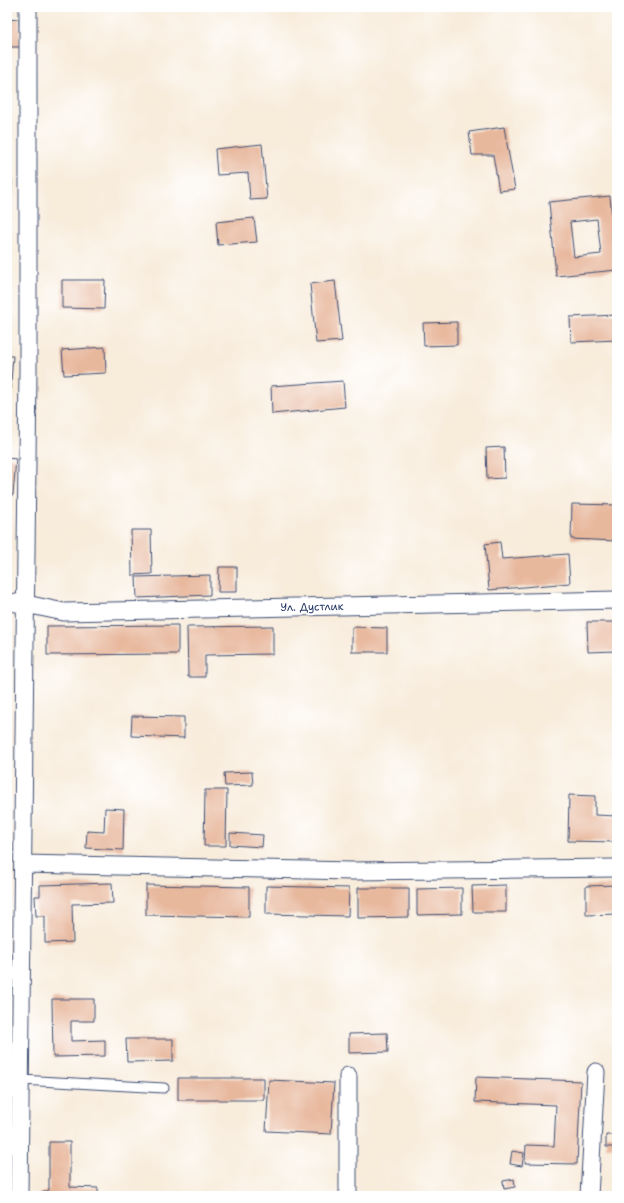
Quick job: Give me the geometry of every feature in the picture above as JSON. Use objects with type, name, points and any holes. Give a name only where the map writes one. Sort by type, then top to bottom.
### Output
[{"type":"street","points":[[19,1196],[14,1110],[21,1080],[28,370],[28,7]]},
{"type":"street","name":"Ул. Дустлик","points":[[7,602],[26,604],[64,612],[617,600]]},
{"type":"street","points":[[23,864],[352,871],[617,868]]},
{"type":"street","points":[[589,1196],[596,1072]]},
{"type":"street","points":[[348,1076],[348,1196]]},
{"type":"lane","points":[[21,1080],[164,1088]]},
{"type":"building","points":[[19,19],[20,47],[7,47],[7,20]]},
{"type":"building","points":[[504,127],[515,189],[499,191],[493,155],[472,155],[469,132]]},
{"type":"building","points":[[262,144],[267,199],[250,200],[248,173],[217,175],[215,149]]},
{"type":"building","points":[[7,181],[12,181],[11,208],[7,208]]},
{"type":"building","points":[[610,196],[617,270],[556,276],[549,202]],"holes":[[[597,219],[601,254],[574,257],[570,222]]]},
{"type":"building","points":[[254,218],[257,242],[218,245],[216,222]]},
{"type":"building","points":[[62,280],[105,280],[104,309],[62,308]]},
{"type":"building","points":[[335,281],[342,341],[316,343],[310,284]]},
{"type":"building","points":[[617,315],[617,340],[571,342],[570,317]]},
{"type":"building","points":[[457,322],[457,345],[424,346],[423,323]]},
{"type":"building","points":[[105,347],[106,373],[64,375],[62,350]]},
{"type":"building","points":[[7,356],[13,356],[10,395],[7,395]]},
{"type":"building","points":[[343,381],[345,407],[272,414],[271,386]]},
{"type":"building","points":[[504,447],[505,478],[487,479],[486,448]]},
{"type":"building","points":[[7,458],[16,459],[13,495],[7,494]]},
{"type":"building","points":[[572,504],[617,505],[617,541],[571,539]]},
{"type":"building","points":[[131,530],[151,530],[152,574],[132,575]]},
{"type":"building","points":[[500,542],[502,559],[568,554],[570,583],[489,590],[485,544]]},
{"type":"building","points":[[219,567],[237,567],[237,592],[218,592]]},
{"type":"building","points":[[210,575],[210,595],[137,598],[136,577]]},
{"type":"building","points":[[587,622],[617,622],[617,651],[588,652]]},
{"type":"building","points":[[178,625],[178,654],[47,655],[47,626]]},
{"type":"building","points":[[273,626],[273,654],[205,655],[205,677],[188,677],[187,627]]},
{"type":"building","points":[[352,627],[387,628],[387,652],[352,652]]},
{"type":"building","points":[[132,716],[184,717],[184,738],[131,736]]},
{"type":"building","points":[[252,772],[253,785],[225,786],[224,773]]},
{"type":"building","points":[[205,790],[227,790],[226,846],[204,846]]},
{"type":"building","points":[[569,795],[595,796],[595,815],[617,816],[617,842],[568,841]]},
{"type":"building","points":[[105,808],[124,809],[123,850],[86,848],[87,831],[104,832]]},
{"type":"building","points":[[230,833],[263,835],[262,847],[230,845]]},
{"type":"building","points":[[112,883],[113,903],[72,904],[73,942],[45,943],[45,916],[36,916],[35,896],[40,896],[40,885]]},
{"type":"building","points":[[146,885],[249,887],[249,917],[146,915]]},
{"type":"building","points":[[506,885],[506,912],[473,912],[472,886]]},
{"type":"building","points":[[617,885],[617,914],[586,915],[586,886]]},
{"type":"building","points":[[266,886],[349,888],[348,916],[266,914]]},
{"type":"building","points":[[358,888],[409,888],[409,917],[358,918]]},
{"type":"building","points":[[462,888],[462,914],[417,915],[417,889]]},
{"type":"building","points":[[52,999],[94,999],[94,1021],[71,1021],[71,1041],[105,1040],[105,1056],[53,1057]]},
{"type":"building","points":[[387,1033],[388,1052],[349,1053],[349,1034]]},
{"type":"building","points":[[126,1039],[173,1039],[173,1061],[127,1062]]},
{"type":"building","points":[[476,1077],[581,1081],[577,1164],[525,1163],[526,1145],[554,1146],[556,1105],[475,1102]]},
{"type":"building","points":[[178,1078],[264,1078],[264,1100],[178,1100]]},
{"type":"building","points":[[269,1080],[334,1083],[331,1134],[266,1131]]},
{"type":"building","points":[[616,1081],[617,1160],[615,1160],[615,1147],[606,1147],[606,1135],[615,1135]]},
{"type":"building","points":[[49,1142],[70,1142],[70,1187],[98,1188],[98,1196],[39,1196],[39,1194],[49,1190]]},
{"type":"building","points":[[512,1151],[524,1153],[522,1166],[510,1164]]},
{"type":"building","points":[[514,1179],[515,1187],[504,1189],[503,1181]]}]
